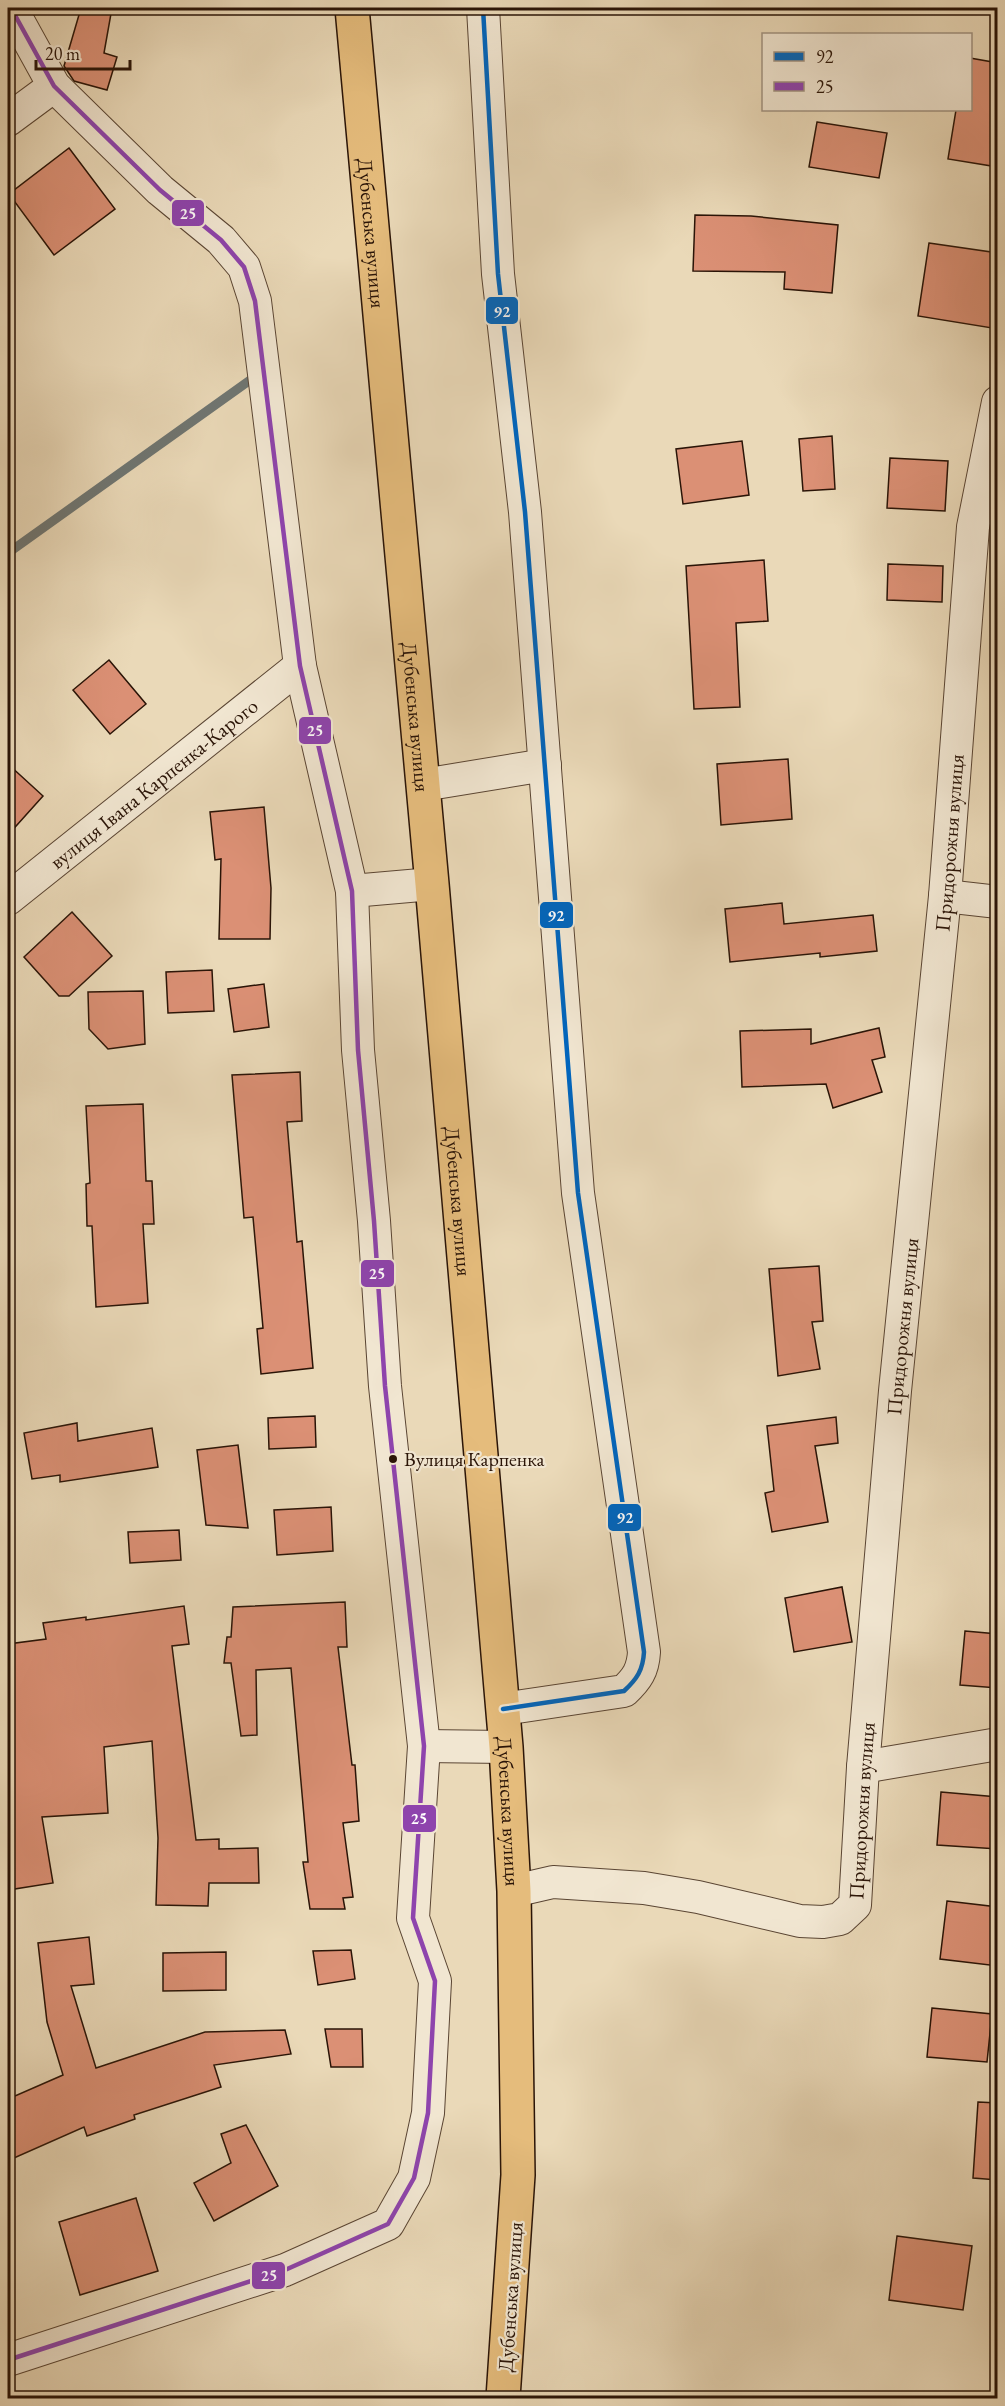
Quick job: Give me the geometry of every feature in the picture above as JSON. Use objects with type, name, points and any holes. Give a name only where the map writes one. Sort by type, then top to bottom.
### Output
[{"type":"main road","name":"Дубенська вулиця","points":[[352,8],[432,884],[506,1747],[514,1891],[518,2175],[503,2398]]},
{"type":"street","points":[[8,2360],[285,2270],[388,2224],[414,2178],[428,2113],[435,1981],[413,1918],[424,1746],[385,1386],[374,1221],[358,1050],[352,891],[300,666],[255,301],[244,267],[221,240],[160,190],[54,86],[11,8]]},
{"type":"street","points":[[483,8],[498,273],[525,512],[578,1192],[643,1660],[638,1677],[624,1691],[502,1709]]},
{"type":"street","points":[[8,120],[54,86]]},
{"type":"street","name":"Придорожня вулиця","points":[[514,1891],[553,1882],[600,1884],[698,1897],[800,1921],[823,1922],[840,1919],[855,1905],[859,1873],[863,1767],[895,1391],[945,896],[973,527],[998,402]]},
{"type":"street","name":"вулиця Івана Карпенка-Карого","points":[[8,899],[300,666]]},
{"type":"street","points":[[423,784],[545,765]]},
{"type":"street","points":[[352,891],[432,884]]},
{"type":"street","points":[[945,896],[998,902]]},
{"type":"street","points":[[863,1767],[998,1744]]},
{"type":"street","points":[[424,1746],[506,1747]]},
{"type":"building","points":[[81,8],[112,8],[104,53],[117,57],[107,90],[74,81],[64,66]]},
{"type":"building","points":[[972,58],[998,63],[998,167],[948,159],[956,111],[972,111]]},
{"type":"building","points":[[817,122],[887,133],[879,178],[809,167]]},
{"type":"building","points":[[69,148],[115,209],[54,255],[9,194]]},
{"type":"building","points":[[695,215],[751,216],[838,225],[832,293],[784,289],[785,272],[693,271]]},
{"type":"building","points":[[929,243],[998,253],[998,293],[992,328],[918,316]]},
{"type":"building","points":[[832,436],[835,489],[803,491],[799,439]]},
{"type":"building","points":[[742,441],[749,495],[683,504],[676,449]]},
{"type":"building","points":[[890,458],[948,461],[945,511],[887,508]]},
{"type":"building","points":[[764,560],[768,621],[736,623],[740,707],[694,709],[686,566]]},
{"type":"building","points":[[888,564],[943,566],[942,602],[887,600]]},
{"type":"building","points":[[109,660],[146,704],[110,734],[73,690]]},
{"type":"building","points":[[788,759],[792,819],[721,825],[717,764]]},
{"type":"building","points":[[8,764],[43,796],[8,835]]},
{"type":"building","points":[[264,807],[271,888],[270,939],[219,939],[221,859],[215,860],[210,812]]},
{"type":"building","points":[[782,903],[784,924],[873,915],[877,951],[820,957],[820,953],[730,962],[725,909]]},
{"type":"building","points":[[72,912],[112,956],[69,996],[59,996],[24,957]]},
{"type":"building","points":[[212,970],[214,1011],[168,1013],[166,972]]},
{"type":"building","points":[[264,984],[269,1027],[234,1032],[228,989]]},
{"type":"building","points":[[143,991],[145,1044],[108,1049],[89,1029],[88,992]]},
{"type":"building","points":[[879,1028],[885,1057],[872,1060],[882,1092],[833,1108],[826,1084],[742,1087],[740,1031],[811,1029],[811,1044]]},
{"type":"building","points":[[300,1072],[302,1121],[287,1122],[297,1242],[302,1241],[313,1368],[261,1374],[257,1329],[263,1328],[253,1217],[244,1218],[232,1075]]},
{"type":"building","points":[[143,1104],[146,1181],[152,1181],[154,1224],[143,1224],[148,1303],[96,1307],[92,1226],[87,1226],[86,1184],[90,1183],[86,1106]]},
{"type":"building","points":[[819,1266],[823,1321],[812,1322],[820,1369],[778,1376],[769,1269]]},
{"type":"building","points":[[315,1416],[316,1447],[269,1449],[268,1418]]},
{"type":"building","points":[[836,1417],[838,1443],[815,1446],[828,1522],[772,1532],[765,1493],[774,1491],[767,1426]]},
{"type":"building","points":[[77,1423],[78,1441],[152,1428],[158,1467],[60,1482],[60,1475],[32,1479],[24,1433]]},
{"type":"building","points":[[238,1445],[248,1528],[206,1525],[197,1450]]},
{"type":"building","points":[[331,1507],[333,1551],[277,1555],[274,1510]]},
{"type":"building","points":[[179,1530],[181,1560],[130,1563],[128,1532]]},
{"type":"building","points":[[842,1587],[852,1642],[794,1652],[785,1598]]},
{"type":"building","points":[[345,1602],[347,1647],[338,1647],[352,1765],[355,1765],[359,1821],[343,1823],[353,1897],[343,1898],[345,1909],[310,1909],[303,1862],[308,1862],[291,1668],[256,1670],[257,1735],[241,1736],[231,1663],[224,1663],[227,1637],[231,1637],[233,1607]]},
{"type":"building","points":[[184,1606],[189,1644],[172,1646],[196,1840],[219,1839],[219,1849],[258,1848],[259,1883],[209,1883],[208,1906],[156,1905],[158,1838],[152,1741],[104,1747],[108,1813],[42,1817],[53,1883],[8,1890],[8,1644],[46,1639],[43,1623],[86,1617],[86,1620]]},
{"type":"building","points":[[965,1631],[998,1634],[998,1688],[960,1685]]},
{"type":"building","points":[[941,1792],[998,1797],[998,1849],[937,1845]]},
{"type":"building","points":[[947,1901],[998,1907],[998,1966],[940,1959]]},
{"type":"building","points":[[89,1937],[94,1984],[71,1986],[96,2068],[205,2032],[285,2030],[291,2054],[214,2065],[221,2087],[134,2115],[135,2119],[87,2136],[84,2127],[14,2158],[8,2143],[8,2099],[63,2075],[47,2022],[38,1943]]},
{"type":"building","points":[[351,1950],[355,1979],[318,1985],[313,1951]]},
{"type":"building","points":[[226,1952],[226,1990],[163,1991],[163,1953]]},
{"type":"building","points":[[932,2008],[992,2014],[987,2062],[927,2057]]},
{"type":"building","points":[[325,2029],[362,2029],[363,2067],[331,2067]]},
{"type":"building","points":[[978,2102],[998,2103],[998,2180],[973,2178]]},
{"type":"building","points":[[246,2125],[278,2186],[214,2221],[194,2183],[231,2163],[221,2134]]},
{"type":"building","points":[[136,2198],[158,2271],[80,2295],[59,2222]]},
{"type":"building","points":[[897,2236],[972,2246],[963,2310],[889,2300]]},
{"type":"waterway","points":[[8,553],[253,378]]},
{"type":"transit line","name":"25","points":[[8,2360],[285,2270],[388,2224],[414,2178],[428,2113],[435,1981],[413,1918],[424,1746],[385,1386],[374,1221],[358,1050],[352,891],[300,666],[255,301],[244,267],[221,240],[160,190],[54,86],[11,8]]},
{"type":"transit line","name":"92","points":[[483,8],[498,274],[525,512],[578,1193],[644,1652],[638,1674],[624,1691],[503,1709]]},
{"type":"place","name":"Вулиця Карпенка","points":[[393,1459]]}]
